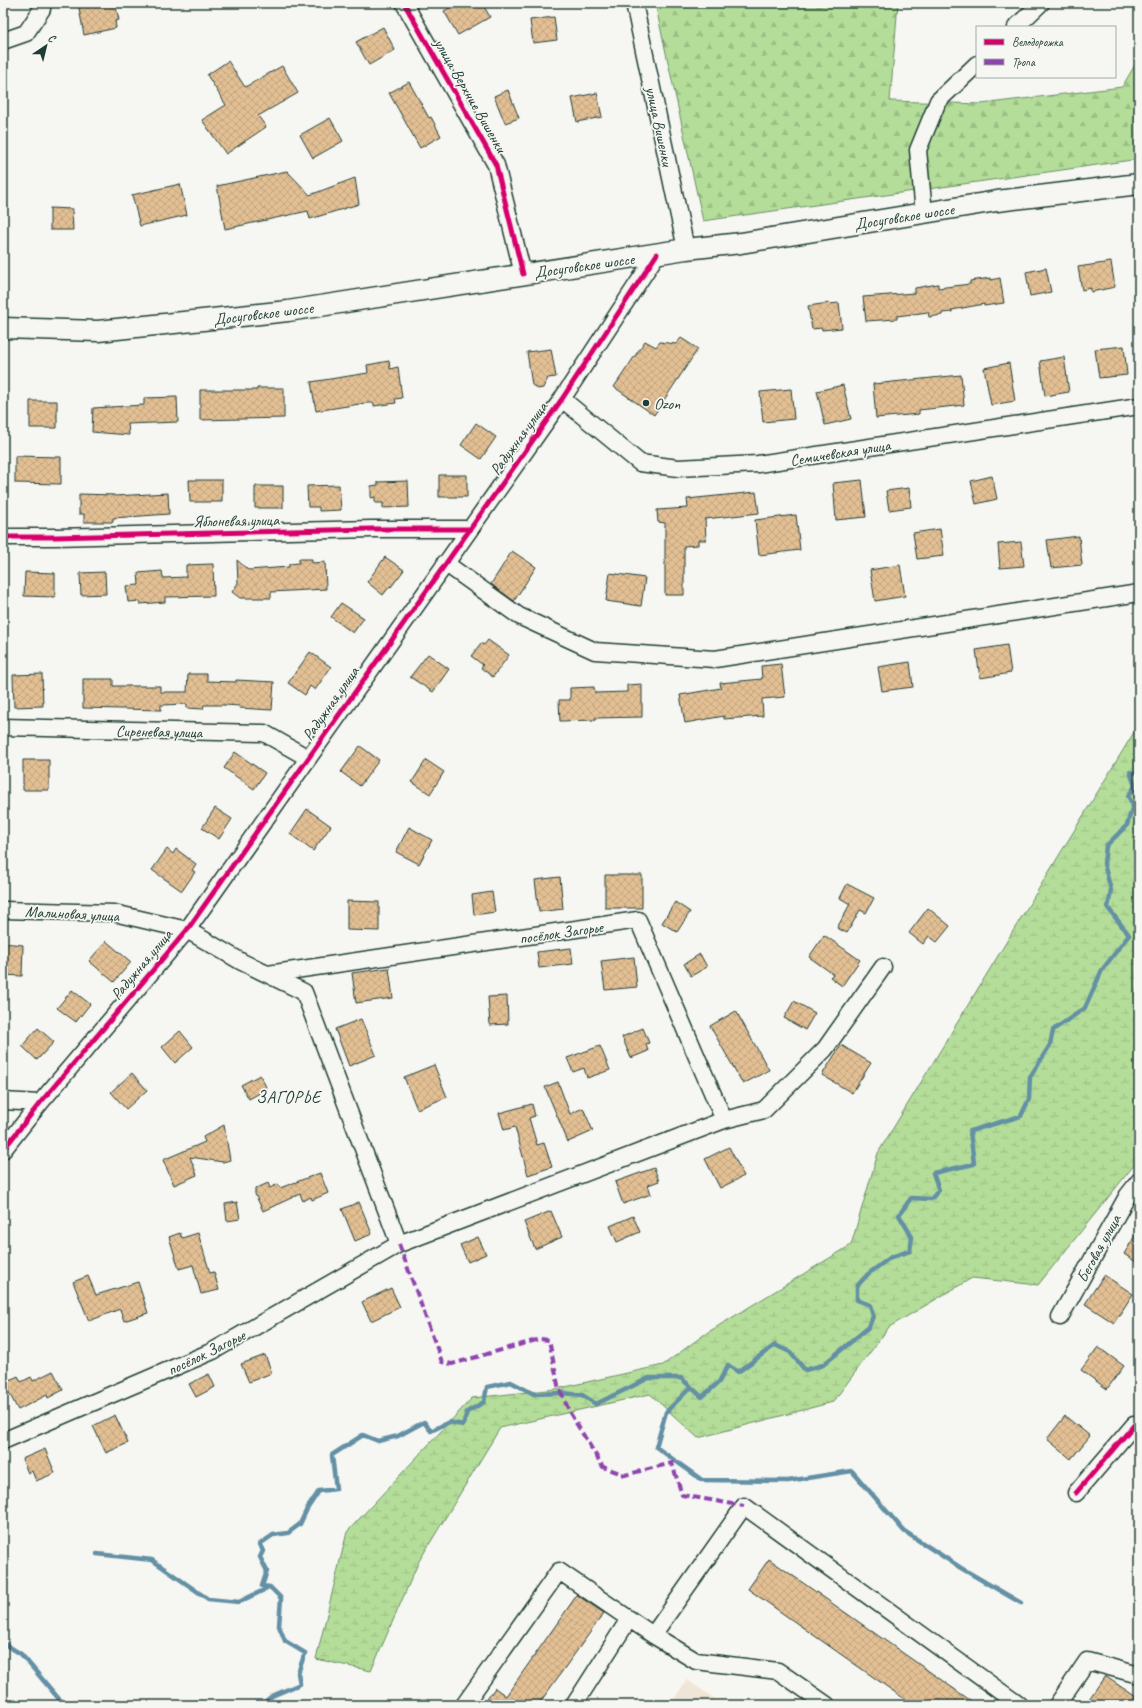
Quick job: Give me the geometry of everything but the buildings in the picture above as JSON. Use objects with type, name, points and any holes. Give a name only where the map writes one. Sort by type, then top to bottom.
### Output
[{"type":"main road","name":"Досуговское шоссе","points":[[3,328],[98,331],[288,311],[686,249],[740,243],[996,200],[1139,184]]},
{"type":"street","points":[[3,41],[26,33],[42,9],[41,3]]},
{"type":"street","name":"улица Верхние Вишенки","points":[[404,3],[496,165],[523,274]]},
{"type":"street","name":"улица Вишенки","points":[[634,3],[686,249]]},
{"type":"street","points":[[1017,26],[1041,3]]},
{"type":"street","points":[[924,213],[918,150],[938,101],[976,65]]},
{"type":"street","name":"Радужная улица","points":[[3,1150],[40,1103],[187,930],[562,399],[657,254]]},
{"type":"street","name":"Семичевская улица","points":[[562,399],[640,463],[678,468],[758,464],[1139,406]]},
{"type":"street","name":"Яблоневая улица","points":[[3,537],[372,529],[469,530]]},
{"type":"street","points":[[445,563],[519,616],[595,651],[715,659],[1139,593]]},
{"type":"street","name":"Сиреневая улица","points":[[3,727],[264,733],[308,758]]},
{"type":"street","name":"Малиновая улица","points":[[3,910],[114,913],[187,930]]},
{"type":"street","name":"посёлок Загорье","points":[[268,974],[638,920],[724,1120]]},
{"type":"street","points":[[187,930],[242,962],[304,992],[399,1244]]},
{"type":"street","name":"посёлок Загорье","points":[[3,1441],[213,1351],[399,1244],[724,1120],[764,1110],[826,1049],[883,967]]},
{"type":"street","points":[[3,1101],[40,1103]]},
{"type":"street","name":"Беговая улица","points":[[1060,1317],[1128,1195],[1139,1181]]},
{"type":"street","points":[[1076,1493],[1134,1424],[1139,1428]]},
{"type":"street","points":[[653,1635],[744,1506],[1019,1705]]},
{"type":"street","points":[[464,1705],[559,1571],[653,1635],[696,1661],[778,1671],[826,1705]]},
{"type":"street","points":[[574,1705],[629,1619]]},
{"type":"street","points":[[1056,1705],[1087,1661],[1139,1675]]},
{"type":"shaded area","points":[[687,1680],[724,1705],[670,1705]]},
{"type":"green space","points":[[655,3],[898,3],[890,101],[981,104],[1122,87],[1139,58],[1139,159],[703,221]]},
{"type":"green space","points":[[1139,724],[1139,1159],[1038,1285],[972,1278],[889,1327],[833,1402],[698,1438],[650,1394],[500,1428],[419,1561],[371,1671],[316,1659],[347,1532],[472,1398],[556,1389],[663,1365],[705,1334],[851,1245],[878,1153]]},
{"type":"waterway","points":[[261,1705],[272,1696],[300,1684],[298,1673],[305,1653],[285,1641],[279,1626],[281,1598],[270,1587],[262,1586],[267,1571],[260,1557],[263,1551],[260,1544],[273,1535],[288,1533],[300,1524],[307,1509],[319,1491],[336,1489],[332,1455],[363,1435],[378,1441],[398,1436],[424,1422],[431,1431],[449,1422],[463,1425],[467,1412],[484,1402],[487,1387],[511,1382],[534,1394],[562,1393],[582,1395],[596,1404],[649,1378],[681,1378],[702,1397],[719,1382],[728,1365],[738,1372],[775,1345],[790,1352],[805,1370],[823,1365],[869,1327],[873,1316],[870,1305],[857,1300],[857,1286],[868,1274],[891,1257],[910,1251],[912,1237],[899,1215],[911,1198],[931,1199],[939,1190],[933,1173],[974,1164],[970,1131],[1021,1116],[1029,1099],[1030,1077],[1050,1045],[1053,1030],[1085,1008],[1102,970],[1129,935],[1108,908],[1111,890],[1104,864],[1106,846],[1127,825],[1133,805],[1128,796],[1135,786],[1130,772],[1139,774]]},
{"type":"waterway","points":[[691,1387],[666,1412],[656,1447],[702,1480],[788,1481],[852,1471],[904,1531],[961,1568],[1021,1603]]},
{"type":"waterway","points":[[97,1554],[152,1560],[208,1599],[239,1602],[270,1587]]},
{"type":"waterway","points":[[3,1643],[21,1654],[64,1705]]},
{"type":"marked path","points":[[399,1244],[442,1362],[452,1364],[540,1339],[549,1340],[558,1385],[570,1413],[603,1467],[625,1475],[672,1463],[682,1495],[744,1506]]},
{"type":"cycle path","points":[[404,3],[496,165],[523,274]]},
{"type":"cycle path","points":[[3,1150],[40,1103],[187,930],[562,399],[657,254]]},
{"type":"cycle path","points":[[3,537],[372,529],[469,529]]},
{"type":"cycle path","points":[[1076,1493],[1134,1425],[1139,1428]]},
{"type":"place","name":"Ozon","points":[[646,403]]},
{"type":"district","name":"ЗАГОРЬЕ","points":[[289,1097]]}]
